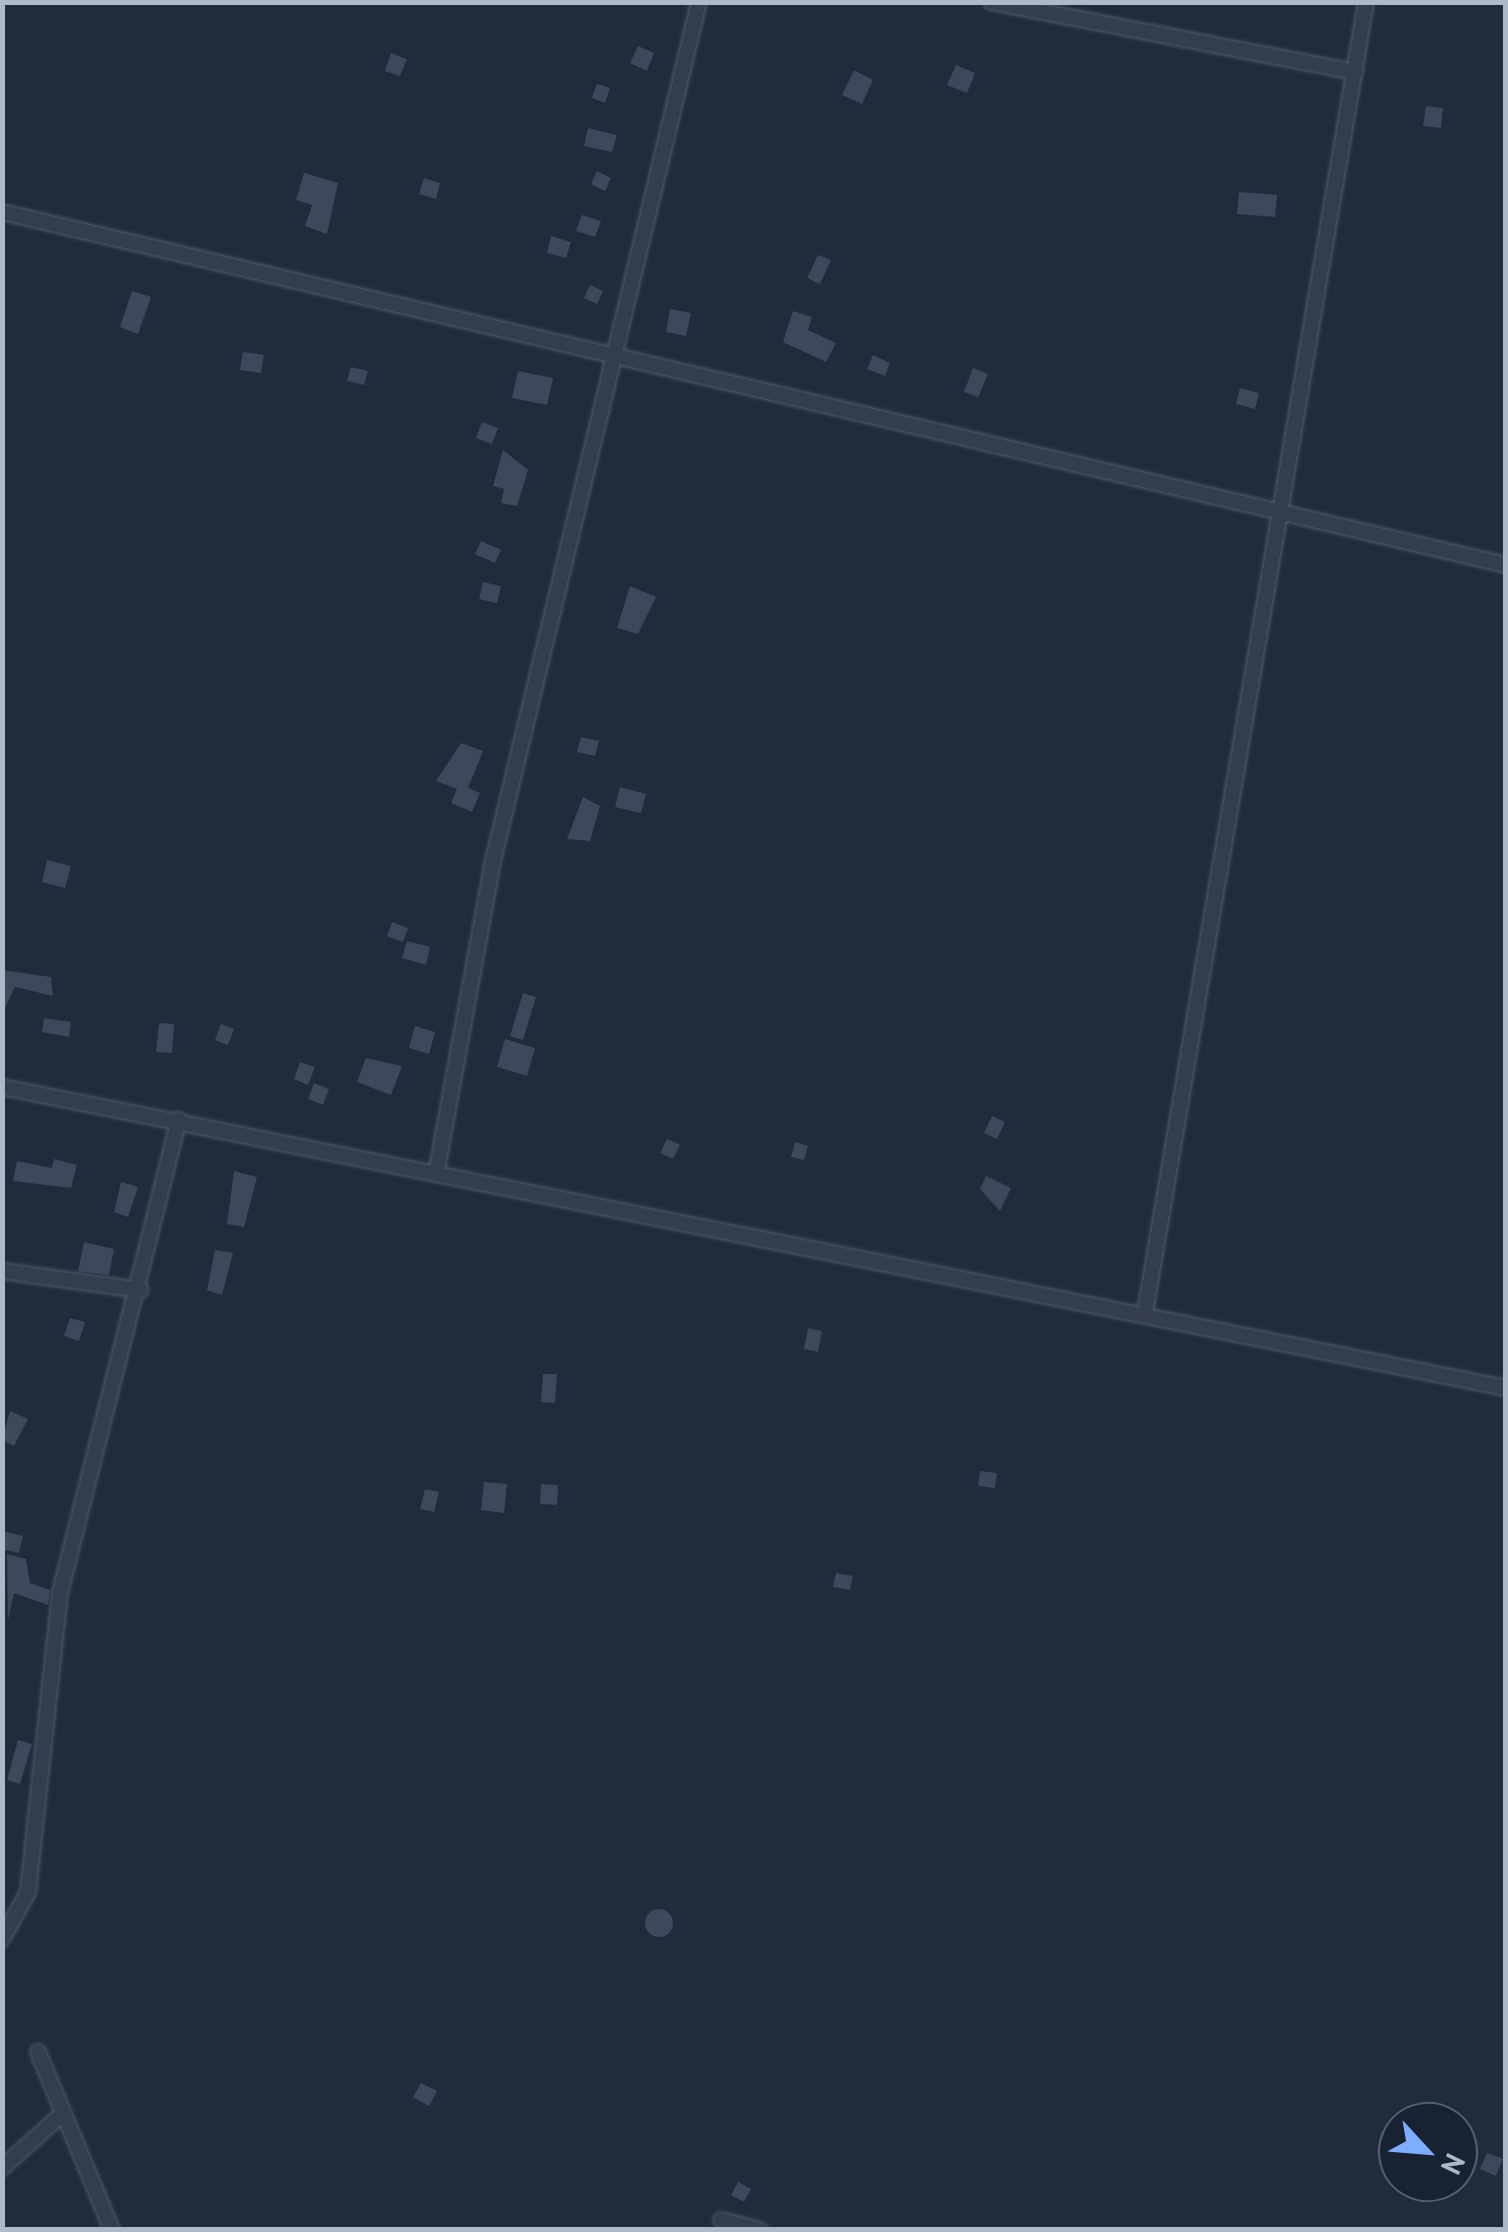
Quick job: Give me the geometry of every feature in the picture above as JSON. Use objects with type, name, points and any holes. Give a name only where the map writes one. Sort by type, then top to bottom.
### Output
[{"type":"street","points":[[437,1169],[493,861],[700,2]]},
{"type":"street","points":[[991,2],[1354,72]]},
{"type":"street","points":[[1146,1312],[1366,2]]},
{"type":"street","points":[[2,212],[616,353],[1280,516],[1506,565]]},
{"type":"street","points":[[2,1087],[437,1169],[1506,1388]]},
{"type":"street","points":[[2,1938],[9,1916],[28,1892],[60,1594],[141,1290],[179,1120]]},
{"type":"street","points":[[2,1271],[141,1290]]},
{"type":"street","points":[[38,2052],[112,2230]]},
{"type":"street","points":[[2,2168],[64,2113]]},
{"type":"street","points":[[720,2220],[760,2230]]},
{"type":"building","points":[[638,46],[654,53],[647,71],[630,63]]},
{"type":"building","points":[[391,53],[407,59],[400,76],[385,71]]},
{"type":"building","points":[[956,65],[975,73],[967,93],[947,85]]},
{"type":"building","points":[[854,70],[873,80],[862,104],[842,95]]},
{"type":"building","points":[[597,84],[610,88],[605,103],[592,98]]},
{"type":"building","points":[[1426,106],[1443,108],[1441,128],[1423,126]]},
{"type":"building","points":[[588,128],[617,135],[612,152],[584,146]]},
{"type":"building","points":[[597,171],[611,178],[605,191],[591,184]]},
{"type":"building","points":[[304,173],[338,183],[327,234],[305,226],[312,205],[296,200]]},
{"type":"building","points":[[424,178],[440,183],[436,199],[419,194]]},
{"type":"building","points":[[1239,192],[1277,195],[1275,217],[1237,214]]},
{"type":"building","points":[[582,215],[601,221],[595,237],[576,231]]},
{"type":"building","points":[[551,236],[571,242],[566,258],[547,253]]},
{"type":"building","points":[[818,255],[831,260],[820,284],[807,278]]},
{"type":"building","points":[[590,285],[603,291],[597,304],[584,298]]},
{"type":"building","points":[[132,291],[151,297],[138,334],[120,327]]},
{"type":"building","points":[[670,309],[691,313],[686,336],[666,332]]},
{"type":"building","points":[[793,311],[812,317],[808,330],[836,343],[826,362],[783,342]]},
{"type":"building","points":[[243,352],[264,355],[261,373],[240,370]]},
{"type":"building","points":[[873,355],[890,363],[885,376],[867,369]]},
{"type":"building","points":[[351,367],[368,371],[364,385],[347,381]]},
{"type":"building","points":[[973,368],[988,374],[978,397],[964,392]]},
{"type":"building","points":[[518,371],[553,378],[547,405],[512,398]]},
{"type":"building","points":[[1240,388],[1259,393],[1255,409],[1236,404]]},
{"type":"building","points":[[482,422],[498,428],[492,444],[476,438]]},
{"type":"building","points":[[503,450],[528,470],[517,506],[501,503],[504,489],[493,486]]},
{"type":"building","points":[[481,541],[501,550],[495,563],[475,554]]},
{"type":"building","points":[[483,582],[501,586],[497,603],[479,599]]},
{"type":"building","points":[[630,586],[656,597],[638,634],[617,628]]},
{"type":"building","points":[[581,737],[599,741],[595,756],[577,752]]},
{"type":"building","points":[[461,743],[483,751],[468,788],[480,793],[472,812],[451,803],[457,789],[436,781]]},
{"type":"building","points":[[620,787],[646,794],[641,813],[615,807]]},
{"type":"building","points":[[583,797],[600,806],[590,841],[567,839]]},
{"type":"building","points":[[47,860],[71,866],[65,888],[42,882]]},
{"type":"building","points":[[392,922],[408,928],[403,942],[387,936]]},
{"type":"building","points":[[407,941],[430,947],[426,965],[402,958]]},
{"type":"building","points":[[2,970],[51,977],[53,996],[15,987],[2,1014]]},
{"type":"building","points":[[523,993],[536,997],[523,1040],[510,1036]]},
{"type":"building","points":[[44,1018],[71,1022],[69,1037],[42,1032]]},
{"type":"building","points":[[159,1023],[174,1024],[172,1053],[156,1052]]},
{"type":"building","points":[[221,1024],[234,1029],[228,1045],[215,1040]]},
{"type":"building","points":[[415,1026],[435,1032],[429,1054],[409,1048]]},
{"type":"building","points":[[505,1039],[535,1048],[527,1076],[497,1067]]},
{"type":"building","points":[[366,1058],[402,1066],[391,1095],[357,1082]]},
{"type":"building","points":[[300,1062],[315,1067],[308,1085],[294,1079]]},
{"type":"building","points":[[314,1083],[329,1089],[323,1105],[308,1099]]},
{"type":"building","points":[[992,1116],[1005,1122],[997,1139],[984,1133]]},
{"type":"building","points":[[667,1139],[680,1145],[673,1159],[660,1153]]},
{"type":"building","points":[[795,1142],[808,1146],[804,1160],[791,1157]]},
{"type":"building","points":[[54,1159],[77,1165],[71,1188],[13,1181],[17,1161],[52,1168]]},
{"type":"building","points":[[234,1171],[257,1177],[244,1227],[227,1224]]},
{"type":"building","points":[[986,1176],[1011,1188],[1000,1211],[980,1189]]},
{"type":"building","points":[[121,1182],[138,1187],[128,1217],[114,1212]]},
{"type":"building","points":[[84,1242],[114,1249],[109,1275],[78,1271]]},
{"type":"building","points":[[215,1250],[233,1253],[222,1295],[207,1290]]},
{"type":"building","points":[[70,1318],[85,1322],[79,1341],[64,1336]]},
{"type":"building","points":[[808,1328],[822,1331],[818,1352],[804,1349]]},
{"type":"building","points":[[543,1374],[557,1374],[555,1403],[541,1402]]},
{"type":"building","points":[[10,1411],[28,1419],[14,1446],[2,1440]]},
{"type":"building","points":[[980,1471],[997,1473],[995,1488],[978,1486]]},
{"type":"building","points":[[484,1482],[507,1484],[504,1513],[481,1510]]},
{"type":"building","points":[[541,1484],[558,1485],[557,1505],[540,1504]]},
{"type":"building","points":[[425,1489],[439,1492],[434,1512],[420,1509]]},
{"type":"building","points":[[2,1531],[23,1536],[19,1553],[2,1549]]},
{"type":"building","points":[[7,1554],[26,1559],[30,1583],[50,1590],[48,1605],[14,1593],[8,1620]]},
{"type":"building","points":[[836,1573],[853,1576],[850,1590],[833,1587]]},
{"type":"building","points":[[18,1740],[32,1744],[20,1784],[7,1780]]},
{"type":"building","points":[[659,1909],[669,1913],[673,1923],[669,1933],[659,1937],[649,1933],[645,1923],[649,1913]]},
{"type":"building","points":[[421,2083],[437,2091],[429,2106],[413,2097]]},
{"type":"building","points":[[1487,2153],[1503,2159],[1496,2176],[1480,2169]]},
{"type":"building","points":[[738,2182],[751,2189],[744,2202],[731,2195]]}]
